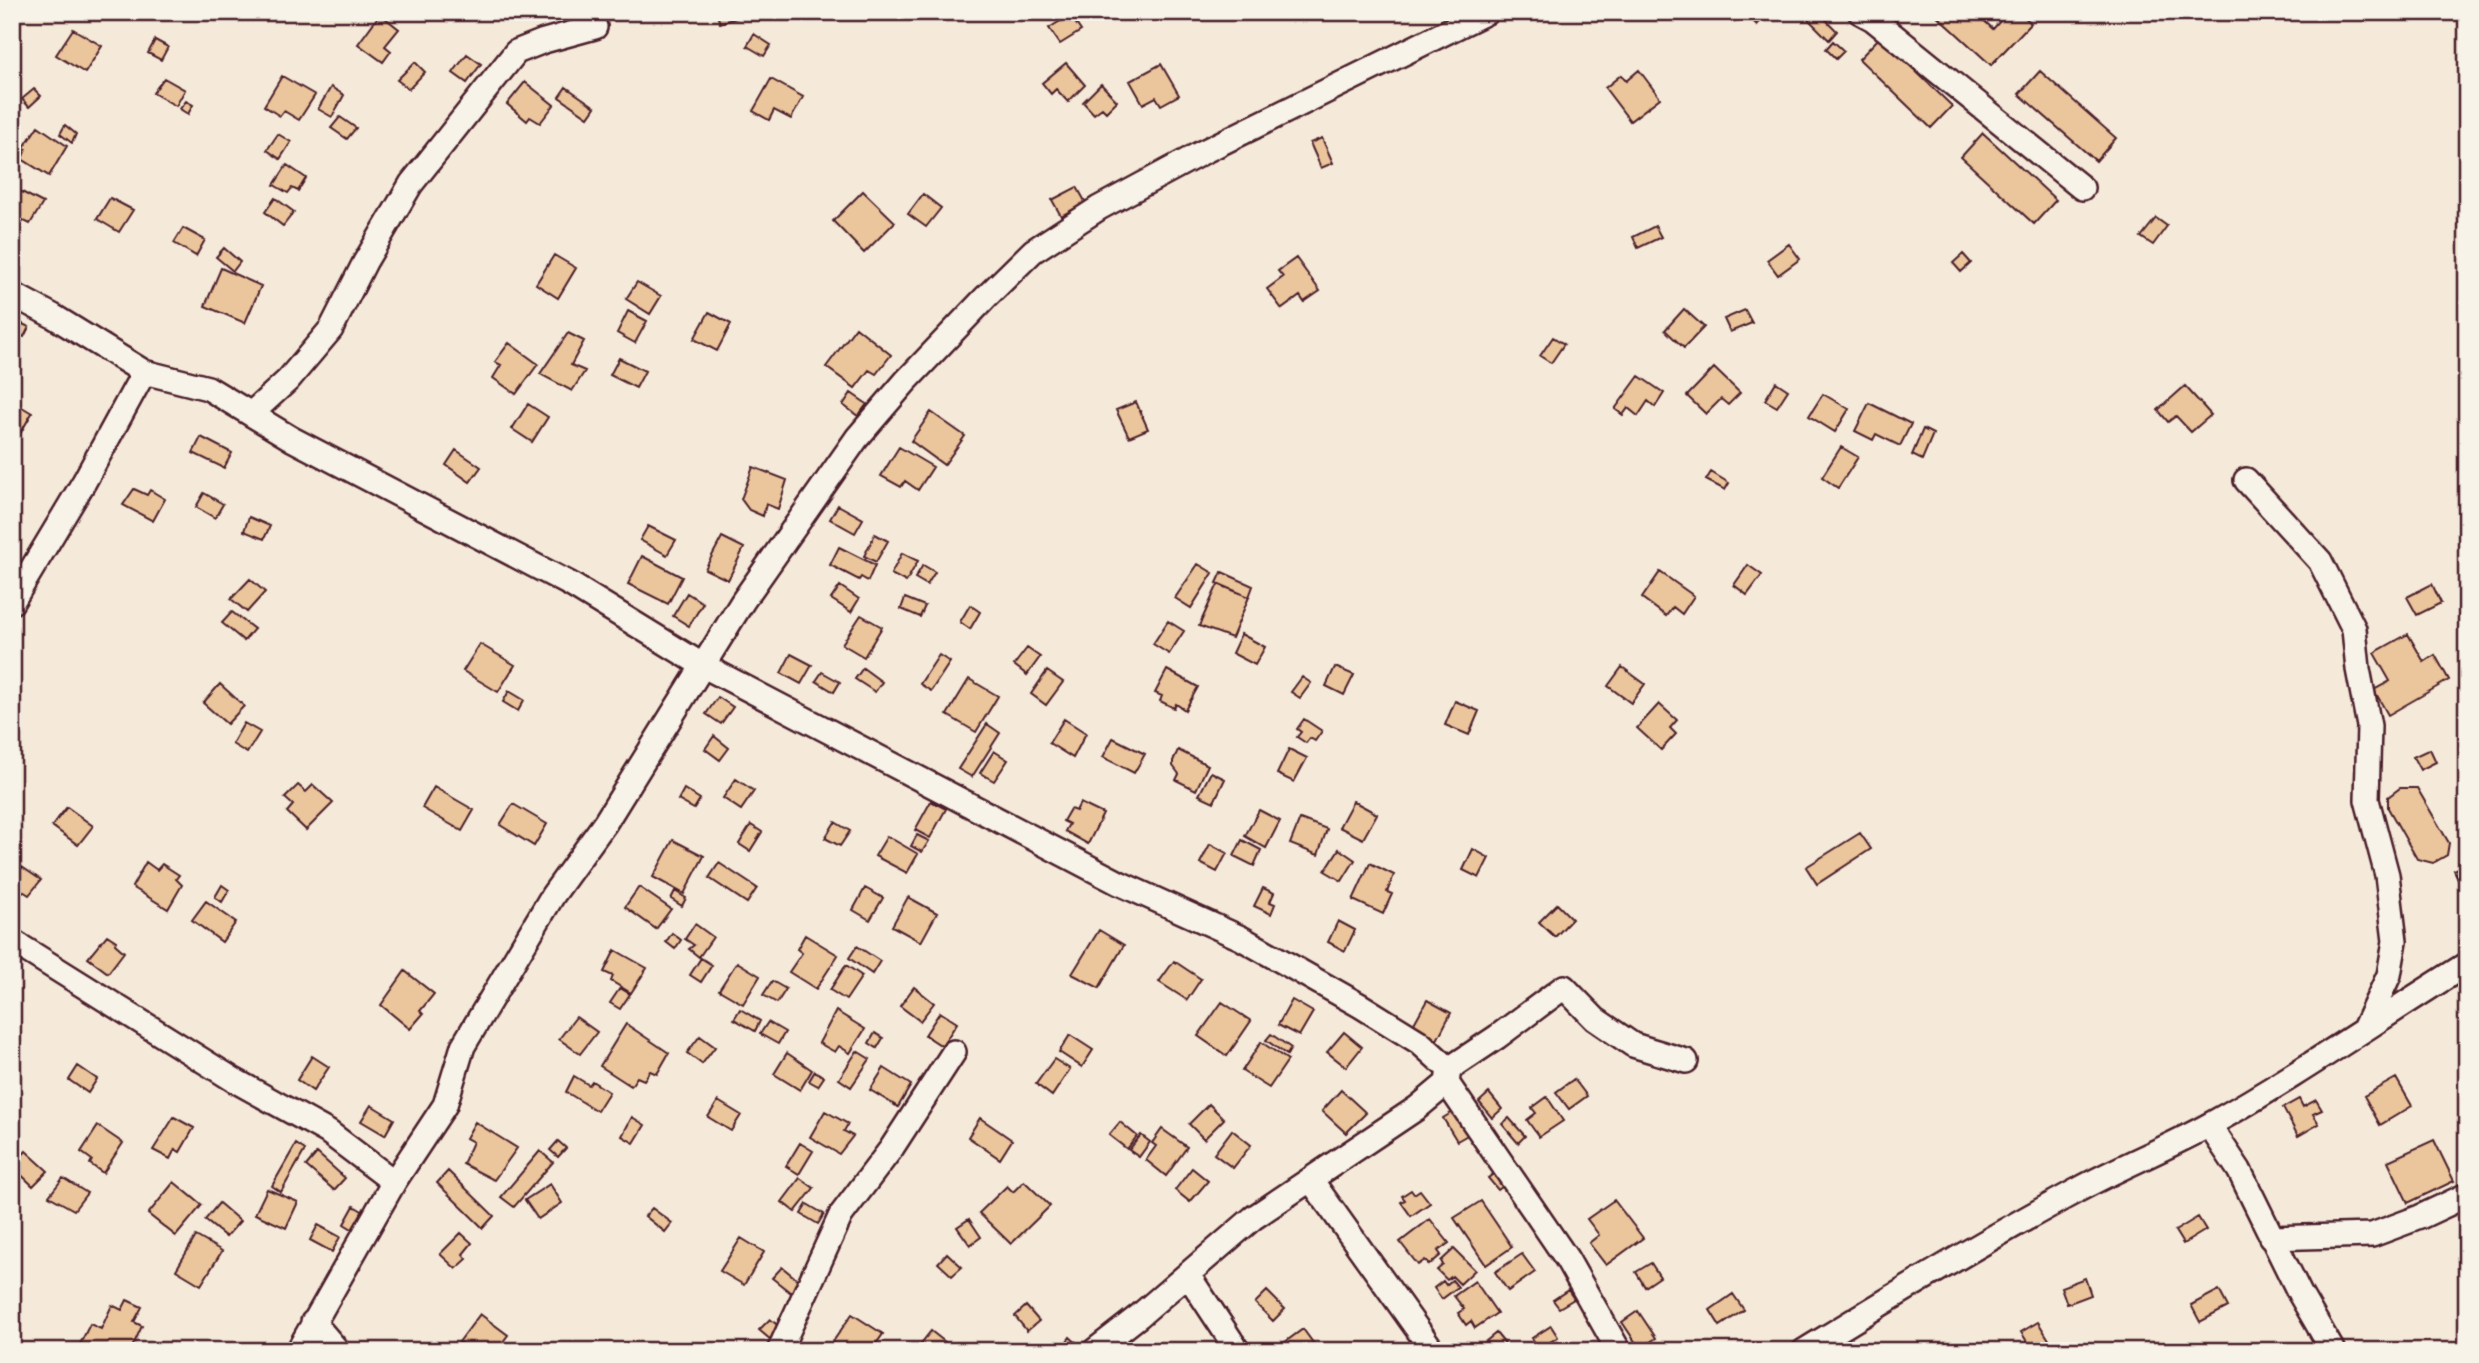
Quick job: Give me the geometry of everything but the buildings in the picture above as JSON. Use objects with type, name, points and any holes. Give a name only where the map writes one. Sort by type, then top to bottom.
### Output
[{"type":"street","points":[[298,1351],[394,1182],[446,1105],[463,1046],[552,895],[605,823],[743,601],[857,438],[906,381],[1033,251],[1099,208],[1203,152],[1487,12]]},
{"type":"street","points":[[1860,12],[1873,19],[2082,188]]},
{"type":"street","points":[[252,413],[288,380],[331,329],[365,262],[411,184],[516,52],[595,27]]},
{"type":"street","points":[[12,294],[144,372],[208,388],[292,439],[570,584],[702,665],[1119,883],[1241,938],[1407,1035],[1448,1076],[1567,1259],[1619,1351]]},
{"type":"street","points":[[12,602],[84,482],[144,372]]},
{"type":"street","points":[[2246,480],[2320,561],[2354,629],[2358,669],[2369,726],[2367,800],[2387,875],[2395,941],[2389,975],[2364,1029]]},
{"type":"street","points":[[12,941],[234,1080],[328,1132],[394,1182]]},
{"type":"street","points":[[1804,1351],[2078,1189],[2209,1125],[2301,1071],[2467,964]]},
{"type":"street","points":[[1094,1351],[1253,1218],[1417,1108],[1448,1076],[1564,987],[1595,1019],[1633,1045],[1686,1061]]},
{"type":"street","points":[[779,1351],[841,1215],[891,1149],[954,1052]]},
{"type":"street","points":[[2209,1125],[2239,1170],[2300,1294],[2333,1351]]},
{"type":"street","points":[[1311,1180],[1433,1351]]},
{"type":"street","points":[[2271,1238],[2372,1235],[2467,1195]]},
{"type":"street","points":[[1188,1275],[1238,1351]]},
{"type":"street","points":[[313,1322],[338,1351]]}]
